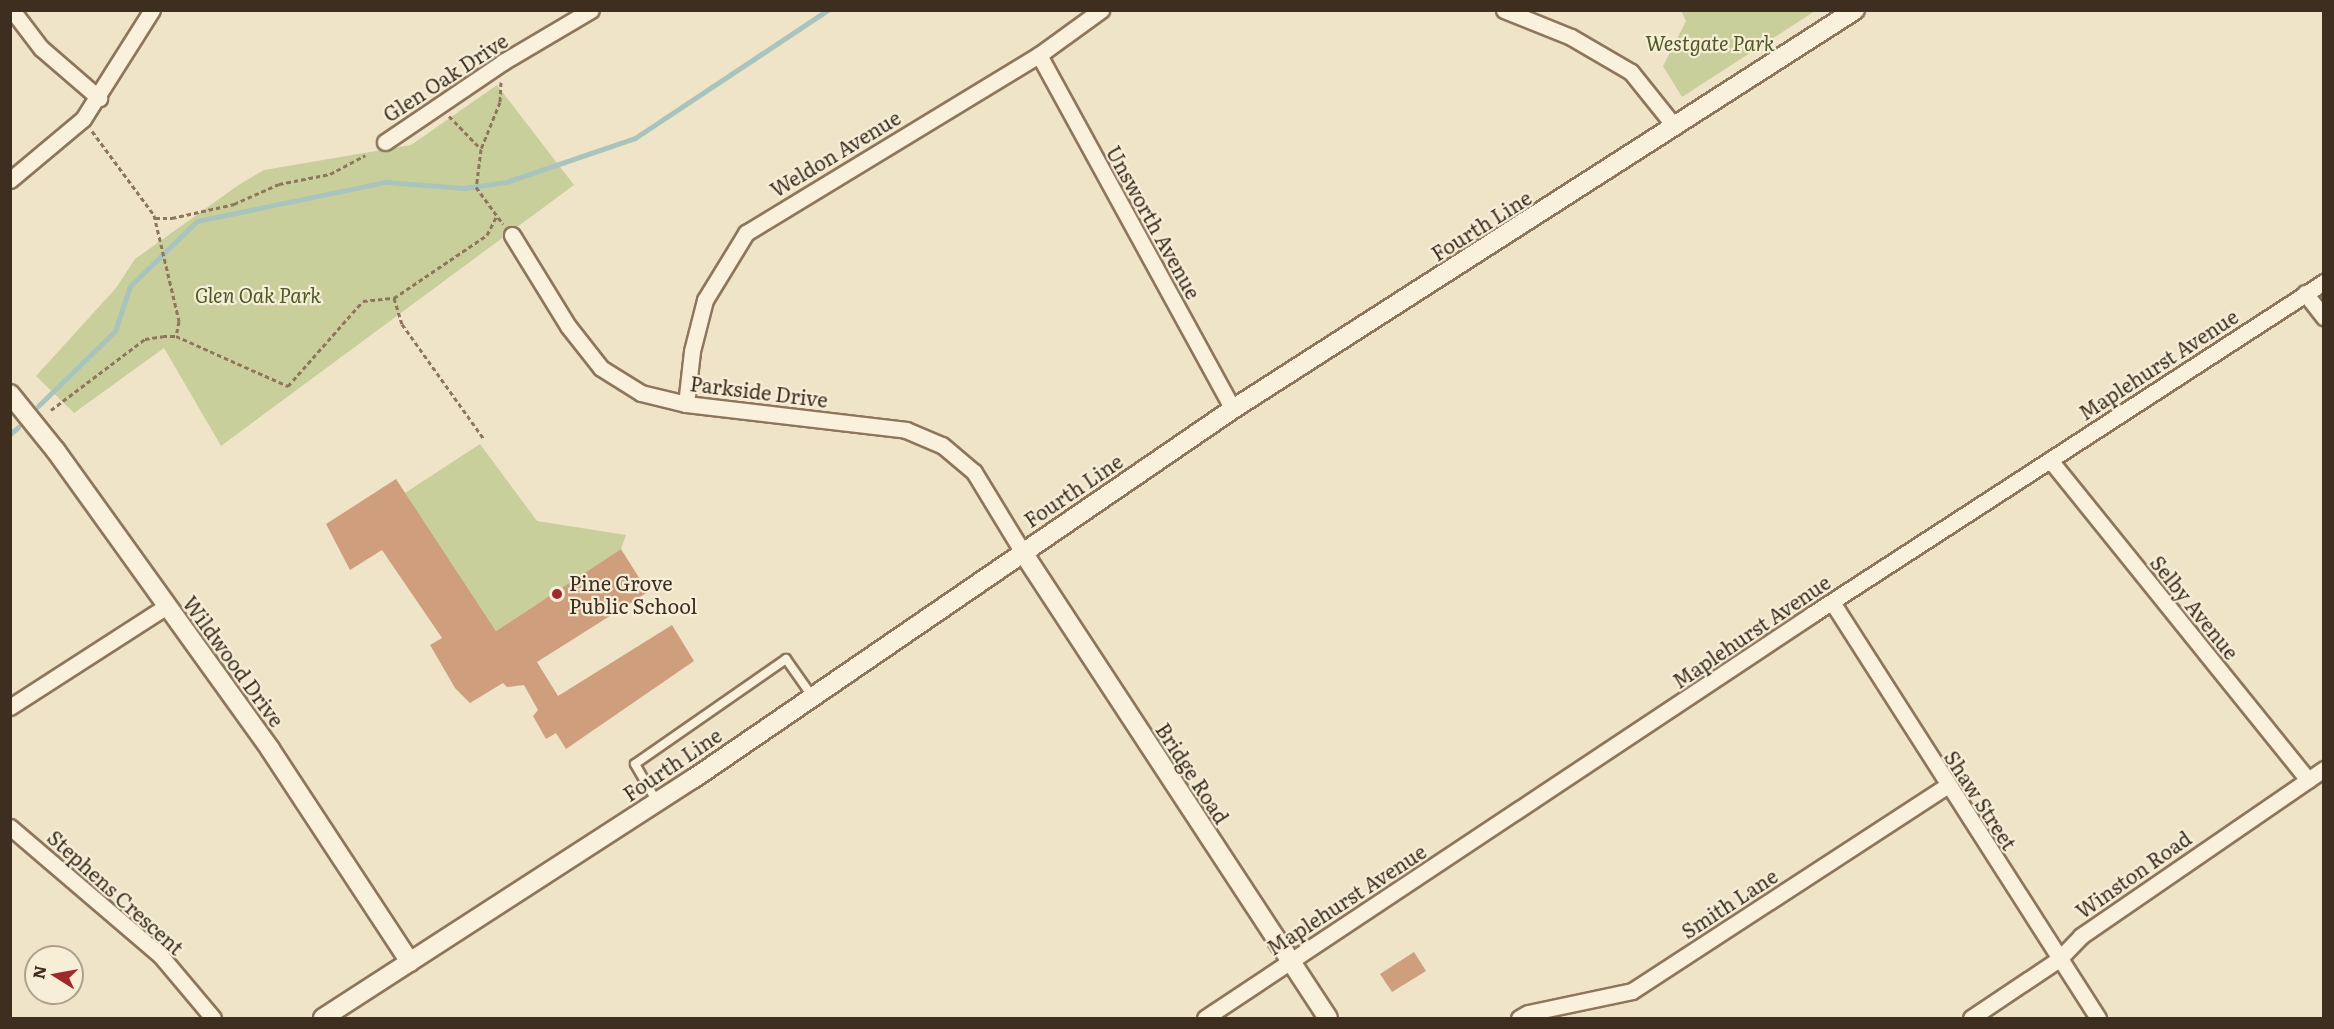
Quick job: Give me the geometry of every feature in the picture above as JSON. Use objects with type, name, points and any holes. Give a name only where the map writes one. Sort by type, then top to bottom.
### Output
[{"type":"street","points":[[12,10],[41,48],[99,98]]},
{"type":"street","points":[[10,180],[83,119],[99,98],[152,10]]},
{"type":"street","name":"Glen Oak Drive","points":[[385,142],[440,107],[503,62],[591,10]]},
{"type":"street","name":"Weldon Avenue","points":[[686,404],[692,351],[705,300],[746,233],[1039,55],[1101,10]]},
{"type":"street","points":[[1504,10],[1571,37],[1631,72],[1675,127]]},
{"type":"street","name":"Fourth Line","points":[[323,1018],[657,802],[1233,409],[1855,10]]},
{"type":"street","name":"Unsworth Avenue","points":[[1039,55],[1233,409]]},
{"type":"street","name":"Parkside Drive","points":[[512,235],[568,326],[601,368],[641,393],[686,404],[906,430],[942,445],[974,472],[1022,551]]},
{"type":"street","name":"Maplehurst Avenue","points":[[1205,1018],[1832,602],[2324,282]]},
{"type":"street","points":[[2305,293],[2324,317]]},
{"type":"street","name":"Wildwood Drive","points":[[10,394],[56,451],[270,749],[410,962]]},
{"type":"street","name":"Selby Avenue","points":[[2050,460],[2308,780]]},
{"type":"street","name":"Bridge Road","points":[[1022,551],[1328,1018]]},
{"type":"street","name":"Shaw Street","points":[[1832,602],[1946,786],[2098,1018]]},
{"type":"street","points":[[10,708],[167,606]]},
{"type":"street","name":"Winston Road","points":[[1971,1018],[2060,959],[2081,936],[2324,769]]},
{"type":"street","name":"Smith Lane","points":[[1519,1018],[1528,1013],[1632,991],[1946,786]]},
{"type":"street","name":"Stephens Crescent","points":[[10,827],[160,955],[213,1018]]},
{"type":"lane","points":[[657,802],[635,764],[786,658],[812,696]]},
{"type":"path","points":[[503,62],[500,102],[481,149],[476,187],[496,217],[512,235]]},
{"type":"path","points":[[440,107],[481,149]]},
{"type":"path","points":[[83,119],[155,218],[170,271],[179,321],[176,336]]},
{"type":"path","points":[[155,218],[172,218],[234,204],[279,184],[330,174],[365,155]]},
{"type":"path","points":[[51,410],[145,339],[176,336],[288,386],[363,301],[394,298],[487,235],[496,217]]},
{"type":"path","points":[[394,298],[402,324],[484,439]]},
{"type":"green space","name":"Westgate Park","points":[[1681,11],[1815,11],[1682,97],[1663,66],[1686,21]]},
{"type":"green space","name":"Glen Oak Park","points":[[497,85],[574,185],[221,446],[164,348],[74,413],[36,376],[116,288],[135,259],[240,184],[264,170],[411,145]]},
{"type":"green space","points":[[480,444],[537,521],[626,535],[621,549],[496,631],[405,493]]},
{"type":"building","name":"Pine Grove Public School","points":[[396,479],[496,631],[621,549],[648,592],[537,662],[558,696],[672,625],[694,661],[566,749],[556,733],[546,739],[533,716],[538,710],[524,685],[507,687],[503,683],[470,703],[455,688],[430,645],[442,638],[382,550],[350,570],[326,524]]},
{"type":"building","points":[[1414,952],[1426,971],[1392,992],[1380,974]]},
{"type":"waterway","points":[[38,406],[115,331],[130,286],[197,221],[386,182],[464,188],[506,182],[635,138],[828,10]]},
{"type":"waterway","points":[[10,434],[18,427]]},
{"type":"place","name":"Pine Grove Public School","points":[[557,594]]}]
